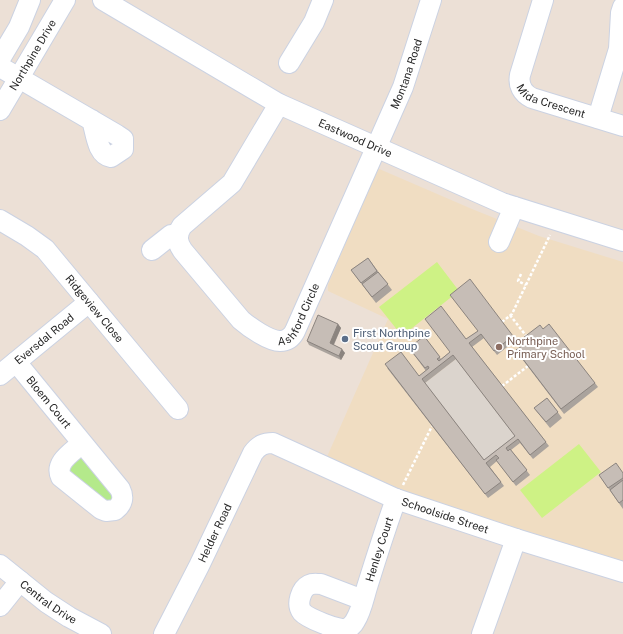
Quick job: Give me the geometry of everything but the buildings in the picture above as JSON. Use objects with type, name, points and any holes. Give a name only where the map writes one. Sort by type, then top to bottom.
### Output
[{"type":"street","points":[[0,59],[19,27],[30,0]]},
{"type":"street","name":"Northpine Drive","points":[[0,110],[65,0]]},
{"type":"street","name":"Eastwood Drive","points":[[103,0],[279,104],[514,207],[623,241]]},
{"type":"street","points":[[289,63],[314,22],[323,0]]},
{"type":"street","name":"Montana Road","points":[[376,147],[403,87],[431,0]]},
{"type":"street","name":"Mida Crescent","points":[[543,0],[520,75],[521,88],[523,92],[532,98],[623,126]]},
{"type":"street","points":[[598,118],[619,49],[621,13],[623,8]]},
{"type":"street","points":[[0,67],[92,120]]},
{"type":"street","points":[[152,250],[171,235],[178,235],[182,226],[232,183],[279,104]]},
{"type":"street","name":"Ashford Circle","points":[[178,235],[180,246],[183,251],[241,320],[250,327],[275,340],[284,340],[293,335],[295,331],[376,147]]},
{"type":"street","points":[[499,242],[514,207]]},
{"type":"street","name":"Ridgeview Close","points":[[0,220],[45,249],[178,409]]},
{"type":"street","name":"Eversdal Road","points":[[0,375],[89,302]]},
{"type":"street","name":"Bloem Court","points":[[16,362],[82,443]]},
{"type":"street","name":"Helder Road","points":[[164,634],[199,566],[253,452],[260,445],[265,443],[273,443]]},
{"type":"street","name":"Schoolside Street","points":[[273,443],[396,499],[516,539],[623,572]]},
{"type":"street","name":"Henley Court","points":[[363,600],[396,499]]},
{"type":"street","points":[[482,634],[516,539]]},
{"type":"street","name":"Central Drive","points":[[0,565],[46,602],[69,617],[101,634]]},
{"type":"street","points":[[0,606],[20,581]]},
{"type":"path","points":[[502,322],[512,314],[550,233]]},
{"type":"path","points":[[521,274],[518,281],[526,285]]},
{"type":"path","points":[[510,315],[529,340]]},
{"type":"path","points":[[502,386],[528,366]]},
{"type":"path","points":[[396,499],[432,426]]},
{"type":"shaded area","name":"Northpine Primary School","points":[[377,168],[539,236],[623,262],[623,561],[400,492],[326,459],[388,319],[328,291],[328,285]]},
{"type":"shaded area","points":[[456,359],[518,440],[487,464],[425,383]]},
{"type":"green space","points":[[437,262],[459,291],[402,336],[379,307]]},
{"type":"green space","points":[[579,444],[601,472],[542,518],[520,490]]},
{"type":"green space","points":[[83,456],[116,491],[111,506],[71,479],[68,465],[70,461]]},
{"type":"place","name":"First Northpine Scout Group","points":[[345,339]]},
{"type":"place","name":"Northpine Primary School","points":[[499,347]]}]
